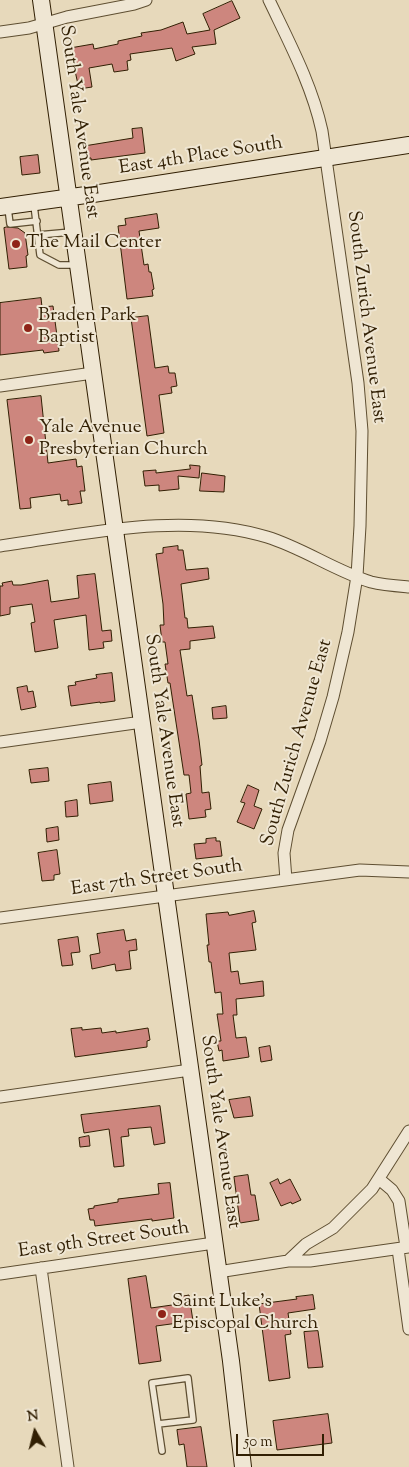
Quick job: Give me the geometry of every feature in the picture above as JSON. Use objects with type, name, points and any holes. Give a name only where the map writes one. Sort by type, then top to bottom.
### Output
[{"type":"main road","name":"South Yale Avenue East","points":[[41,0],[218,1272],[243,1467]]},
{"type":"main road","name":"East 4th Place South","points":[[4,206],[409,146]]},
{"type":"street","points":[[0,32],[29,28],[146,0]]},
{"type":"street","name":"South Zurich Avenue East","points":[[269,0],[306,80],[318,114],[327,158],[359,390],[362,431],[362,475],[357,576],[348,632],[333,697],[320,741],[288,830],[284,853],[286,880]]},
{"type":"street","points":[[0,386],[92,373]]},
{"type":"street","points":[[0,546],[115,530],[170,525],[227,528],[266,537],[294,547],[373,582],[409,587]]},
{"type":"street","points":[[0,742],[142,722]]},
{"type":"street","name":"East 7th Street South","points":[[0,918],[360,870],[409,872]]},
{"type":"street","points":[[0,1097],[190,1070]]},
{"type":"street","points":[[288,1261],[306,1244],[333,1228],[359,1203],[379,1180],[409,1131]]},
{"type":"street","points":[[379,1180],[392,1190],[399,1201],[409,1329]]},
{"type":"street","name":"East 9th Street South","points":[[0,1274],[214,1243]]},
{"type":"street","points":[[218,1272],[288,1261],[310,1261],[404,1248]]},
{"type":"street","points":[[41,1268],[68,1467]]},
{"type":"lane","points":[[34,201],[40,256],[59,265],[77,264]]},
{"type":"lane","points":[[4,206],[10,224],[37,221]]},
{"type":"lane","points":[[38,235],[72,232]]},
{"type":"lane","points":[[158,1424],[193,1420],[188,1378],[152,1383],[158,1424],[162,1451]]},
{"type":"building","points":[[232,1],[240,18],[214,30],[216,44],[192,47],[195,54],[176,61],[172,48],[130,54],[131,60],[127,61],[128,70],[114,72],[112,64],[89,68],[92,87],[79,89],[70,48],[93,44],[94,49],[118,44],[118,41],[142,36],[141,33],[161,30],[183,22],[187,34],[210,30],[203,14]]},
{"type":"building","points":[[142,128],[145,153],[91,160],[91,158],[86,158],[84,146],[133,138],[132,129]]},
{"type":"building","points":[[38,155],[40,173],[22,175],[20,157]]},
{"type":"building","points":[[157,214],[159,228],[139,231],[144,265],[148,264],[149,272],[151,272],[154,289],[152,290],[153,296],[127,299],[118,226],[126,225],[125,219]]},
{"type":"building","name":"The Mail Center","points":[[4,228],[18,228],[25,233],[28,255],[26,256],[27,267],[9,269]]},
{"type":"building","name":"Braden Park Baptist","points":[[41,298],[42,307],[53,306],[59,351],[44,353],[43,350],[0,355],[0,303]]},
{"type":"building","points":[[148,316],[155,368],[168,366],[169,373],[175,373],[177,386],[171,387],[172,393],[159,395],[164,433],[147,436],[131,318]]},
{"type":"building","name":"Yale Avenue Presbyterian Church","points":[[41,396],[48,463],[76,459],[77,467],[82,466],[85,491],[80,491],[82,503],[68,505],[68,500],[61,501],[60,494],[30,498],[31,508],[20,509],[7,400]]},
{"type":"building","points":[[190,465],[200,466],[199,478],[178,476],[179,489],[159,491],[159,485],[145,486],[143,471],[156,470],[156,473],[190,469]]},
{"type":"building","points":[[202,473],[225,476],[224,492],[200,491]]},
{"type":"building","points":[[178,546],[178,550],[183,550],[186,570],[208,568],[209,579],[181,584],[188,628],[213,626],[215,638],[190,641],[190,649],[180,650],[187,696],[192,695],[199,740],[202,765],[200,766],[202,793],[209,792],[211,809],[205,810],[206,817],[189,819],[186,794],[191,793],[189,775],[184,775],[170,683],[168,683],[165,664],[168,664],[160,625],[164,625],[163,604],[156,554],[163,553],[163,548]]},
{"type":"building","points":[[95,574],[102,631],[111,630],[112,641],[103,642],[104,648],[89,650],[86,615],[54,620],[58,648],[35,652],[31,623],[35,622],[32,604],[10,607],[10,614],[0,616],[0,586],[3,586],[2,583],[12,581],[13,585],[21,585],[48,580],[51,602],[79,598],[77,576]]},
{"type":"building","points":[[112,673],[115,701],[71,706],[68,686],[76,685],[75,682],[97,678],[96,675]]},
{"type":"building","points":[[27,686],[28,692],[33,691],[36,707],[21,710],[17,688]]},
{"type":"building","points":[[226,706],[227,718],[213,719],[212,708]]},
{"type":"building","points":[[48,768],[49,781],[31,783],[29,770]]},
{"type":"building","points":[[111,782],[113,801],[90,804],[88,785]]},
{"type":"building","points":[[248,785],[259,790],[254,806],[262,809],[254,829],[237,822],[245,803],[241,802]]},
{"type":"building","points":[[77,800],[78,816],[66,817],[65,802]]},
{"type":"building","points":[[58,827],[59,840],[47,842],[46,829]]},
{"type":"building","points":[[216,838],[216,841],[220,841],[222,856],[196,859],[194,844],[206,843],[206,839]]},
{"type":"building","points":[[57,850],[60,874],[54,875],[54,880],[42,881],[38,853]]},
{"type":"building","points":[[254,911],[256,922],[252,923],[256,950],[229,953],[231,972],[238,971],[240,984],[263,981],[264,996],[236,999],[237,1015],[233,1015],[236,1038],[246,1037],[249,1057],[223,1061],[222,1050],[219,1051],[217,1041],[221,1041],[217,1014],[223,1014],[221,992],[215,993],[211,962],[209,962],[206,914],[228,912],[229,915]]},
{"type":"building","points":[[124,930],[126,941],[136,939],[137,950],[129,951],[131,969],[116,971],[115,964],[92,969],[90,955],[100,953],[97,934]]},
{"type":"building","points":[[78,937],[80,952],[71,953],[73,965],[62,966],[58,940]]},
{"type":"building","points":[[82,1028],[82,1030],[101,1028],[102,1033],[116,1031],[116,1033],[148,1028],[150,1040],[147,1041],[147,1047],[75,1057],[71,1029]]},
{"type":"building","points":[[270,1046],[272,1060],[261,1062],[259,1048]]},
{"type":"building","points":[[250,1097],[253,1116],[234,1118],[229,1100]]},
{"type":"building","points":[[160,1106],[165,1143],[154,1145],[151,1127],[128,1129],[129,1136],[121,1137],[124,1166],[114,1167],[109,1129],[84,1133],[81,1115]]},
{"type":"building","points":[[89,1136],[90,1146],[80,1147],[79,1138]]},
{"type":"building","points":[[248,1175],[251,1195],[255,1195],[259,1220],[240,1223],[234,1177]]},
{"type":"building","points":[[278,1179],[280,1184],[290,1179],[301,1200],[281,1206],[270,1183]]},
{"type":"building","points":[[170,1183],[174,1218],[95,1226],[94,1220],[90,1220],[88,1209],[94,1208],[94,1206],[118,1202],[118,1199],[159,1194],[158,1184]]},
{"type":"building","name":"Saint Luke's Episcopal Church","points":[[146,1276],[151,1308],[179,1304],[178,1297],[189,1295],[193,1321],[156,1326],[161,1361],[139,1364],[128,1279]]},
{"type":"building","points":[[313,1295],[315,1309],[288,1313],[291,1334],[285,1335],[290,1378],[269,1381],[259,1304]]},
{"type":"building","points":[[318,1331],[323,1367],[308,1368],[304,1332]]},
{"type":"building","points":[[328,1414],[332,1443],[277,1450],[273,1421]]},
{"type":"building","points":[[201,1427],[207,1467],[187,1467],[184,1444],[179,1445],[177,1430]]},
{"type":"place","name":"The Mail Center","points":[[16,244]]},
{"type":"place","name":"Braden Park Baptist","points":[[28,328]]},
{"type":"place","name":"Yale Avenue Presbyterian Church","points":[[29,440]]},
{"type":"place","name":"Saint Luke's Episcopal Church","points":[[162,1314]]}]
